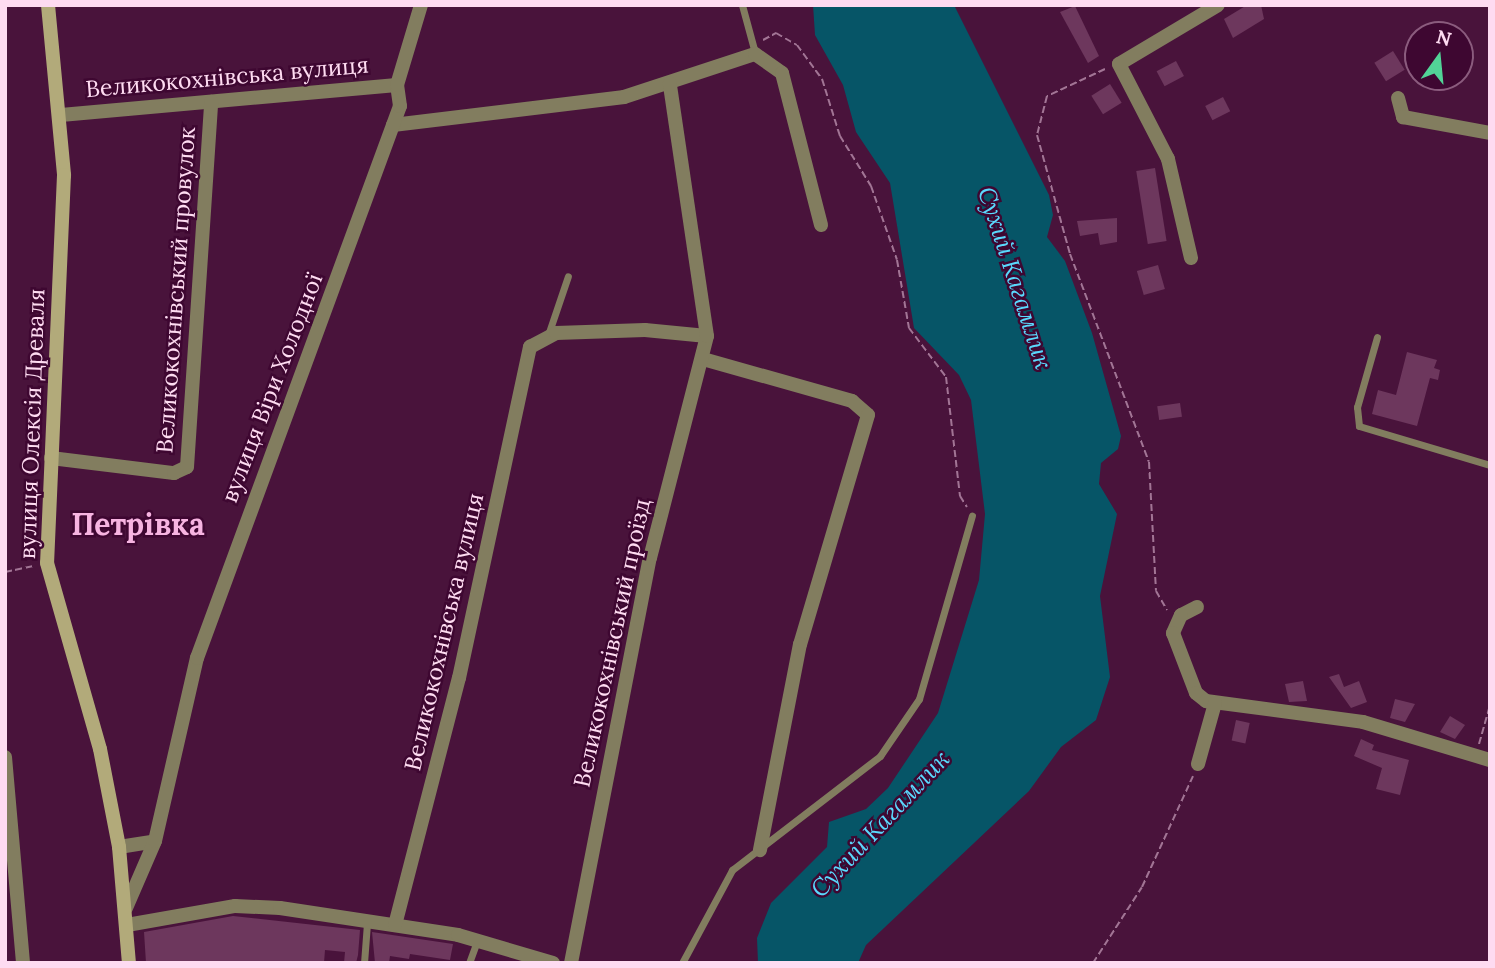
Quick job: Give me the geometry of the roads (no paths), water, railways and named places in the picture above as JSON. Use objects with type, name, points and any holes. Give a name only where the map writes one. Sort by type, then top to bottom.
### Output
[{"type":"street","name":"вулиця Олексія Древаля","points":[[48,5],[61,115],[47,563],[100,749],[119,847],[130,963]]},
{"type":"street","name":"вулиця Віри Холодної","points":[[126,908],[155,841],[197,658],[400,106],[397,85],[421,5]]},
{"type":"street","points":[[1191,258],[1168,159],[1119,64],[1218,5]]},
{"type":"street","points":[[393,125],[595,102],[670,84],[754,50],[782,73],[821,225]]},
{"type":"street","points":[[548,335],[645,330],[707,336],[670,84]]},
{"type":"street","name":"Великокохнівська вулиця","points":[[61,115],[397,85]]},
{"type":"street","points":[[1398,98],[1402,117],[1490,133]]},
{"type":"street","name":"Великокохнівський провулок","points":[[51,458],[174,473],[187,467],[211,102]]},
{"type":"street","name":"Великокохнівська вулиця","points":[[395,925],[459,678],[530,347],[548,335]]},
{"type":"street","name":"Великокохнівський проїзд","points":[[571,963],[650,558],[707,336]]},
{"type":"street","points":[[703,359],[852,401],[868,415],[800,644],[760,850]]},
{"type":"street","points":[[1197,607],[1175,623],[1179,656],[1196,693],[1214,703],[1363,722],[1483,759]]},
{"type":"street","points":[[1198,764],[1214,703]]},
{"type":"street","points":[[5,757],[23,963]]},
{"type":"street","points":[[119,847],[155,841]]},
{"type":"street","points":[[127,925],[235,906],[395,925],[477,941],[553,963]]},
{"type":"lane","points":[[741,5],[754,50]]},
{"type":"lane","points":[[548,335],[568,276]]},
{"type":"lane","points":[[1377,337],[1357,407],[1359,426],[1490,465]]},
{"type":"lane","points":[[682,963],[732,870],[880,756],[919,699],[972,515]]},
{"type":"lane","points":[[364,963],[367,923]]},
{"type":"lane","points":[[469,963],[477,941]]},
{"type":"water","name":"Сухий Кагамлик","points":[[813,5],[954,5],[1049,195],[1053,215],[1047,237],[1065,261],[1092,333],[1121,436],[1118,449],[1101,463],[1099,484],[1117,514],[1100,596],[1110,677],[1096,720],[1061,747],[1029,791],[866,945],[858,963],[758,963],[757,938],[771,903],[827,847],[829,822],[866,809],[888,788],[938,713],[979,580],[985,514],[971,400],[959,375],[914,328],[890,183],[856,132],[843,85],[815,35]]},
{"type":"district","name":"Петрівка","points":[[138,524]]}]
